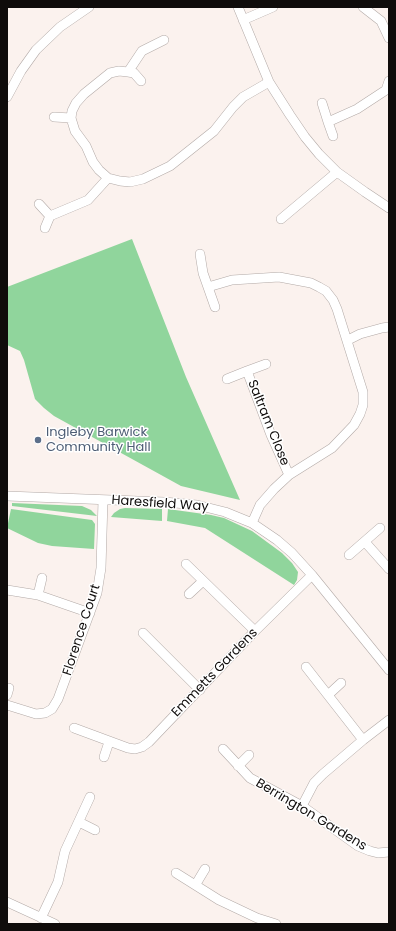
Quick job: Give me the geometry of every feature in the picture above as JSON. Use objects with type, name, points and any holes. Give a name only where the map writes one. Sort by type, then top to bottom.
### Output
[{"type":"street","points":[[7,97],[21,72],[36,50],[60,27],[89,7]]},
{"type":"street","points":[[238,7],[269,82],[305,137],[337,172],[389,208]]},
{"type":"street","points":[[243,20],[273,7]]},
{"type":"street","points":[[363,7],[381,21],[389,38]]},
{"type":"street","points":[[128,72],[142,51],[164,40]]},
{"type":"street","points":[[141,81],[134,73],[119,71],[110,73],[84,94],[76,103],[72,111],[70,118],[75,131],[86,146],[93,162],[108,178],[130,182],[170,166],[214,131],[242,97],[269,82]]},
{"type":"street","points":[[328,122],[357,109],[386,90],[389,81]]},
{"type":"street","points":[[322,103],[333,136]]},
{"type":"street","points":[[54,117],[70,118]]},
{"type":"street","points":[[282,220],[337,172]]},
{"type":"street","points":[[45,228],[50,216],[88,200],[108,178]]},
{"type":"street","points":[[39,204],[50,216]]},
{"type":"street","points":[[200,254],[203,273],[215,307]]},
{"type":"street","points":[[208,287],[232,280],[256,277],[280,277],[311,283],[326,291],[333,300],[337,309],[348,340],[363,392],[363,405],[354,425],[332,448],[289,475],[265,498],[260,504],[252,523]]},
{"type":"street","points":[[348,340],[360,334],[389,327]]},
{"type":"street","name":"Saltram Close","points":[[227,379],[266,364]]},
{"type":"street","name":"Saltram Close","points":[[247,371],[271,435],[289,475]]},
{"type":"street","name":"Haresfield Way","points":[[7,496],[166,502],[197,505],[225,512],[252,523],[277,540],[312,575],[387,664]]},
{"type":"street","name":"Florence Court","points":[[7,705],[36,714],[45,713],[52,709],[58,699],[97,593],[100,568],[103,500]]},
{"type":"street","points":[[349,555],[380,528]]},
{"type":"street","points":[[364,542],[389,569]]},
{"type":"street","points":[[186,564],[255,631]]},
{"type":"street","name":"Emmetts Gardens","points":[[74,728],[109,742],[135,749],[142,747],[312,575]]},
{"type":"street","points":[[38,595],[42,578]]},
{"type":"street","points":[[189,594],[202,581]]},
{"type":"street","points":[[7,590],[38,595],[90,613]]},
{"type":"street","points":[[143,633],[163,646],[200,690]]},
{"type":"street","points":[[306,667],[363,740]]},
{"type":"street","points":[[328,695],[341,683]]},
{"type":"street","points":[[302,806],[314,783],[335,763],[389,720]]},
{"type":"street","points":[[104,757],[109,742]]},
{"type":"street","name":"Berrington Gardens","points":[[223,749],[250,778],[302,806],[358,846],[378,853],[389,852]]},
{"type":"street","points":[[238,766],[249,755]]},
{"type":"street","points":[[41,918],[58,882],[65,851],[90,797]]},
{"type":"street","points":[[79,822],[95,830]]},
{"type":"street","points":[[196,884],[205,869]]},
{"type":"street","points":[[176,872],[219,900],[256,921],[276,924]]},
{"type":"street","points":[[7,902],[19,909],[55,924]]},
{"type":"green space","points":[[132,239],[186,377],[240,500],[181,486],[54,416],[35,399],[20,351],[7,345],[7,287]]},
{"type":"green space","points":[[12,503],[82,506],[91,510],[97,516],[12,506]]},
{"type":"green space","points":[[11,509],[92,520],[95,524],[94,549],[52,546],[38,543],[7,528]]},
{"type":"green space","points":[[120,509],[162,509],[162,521],[111,517]]},
{"type":"green space","points":[[168,509],[224,518],[252,531],[282,553],[292,563],[298,572],[297,580],[294,585],[205,528],[167,521]]},
{"type":"place","name":"Ingleby Barwick Community Hall","points":[[38,440]]}]
